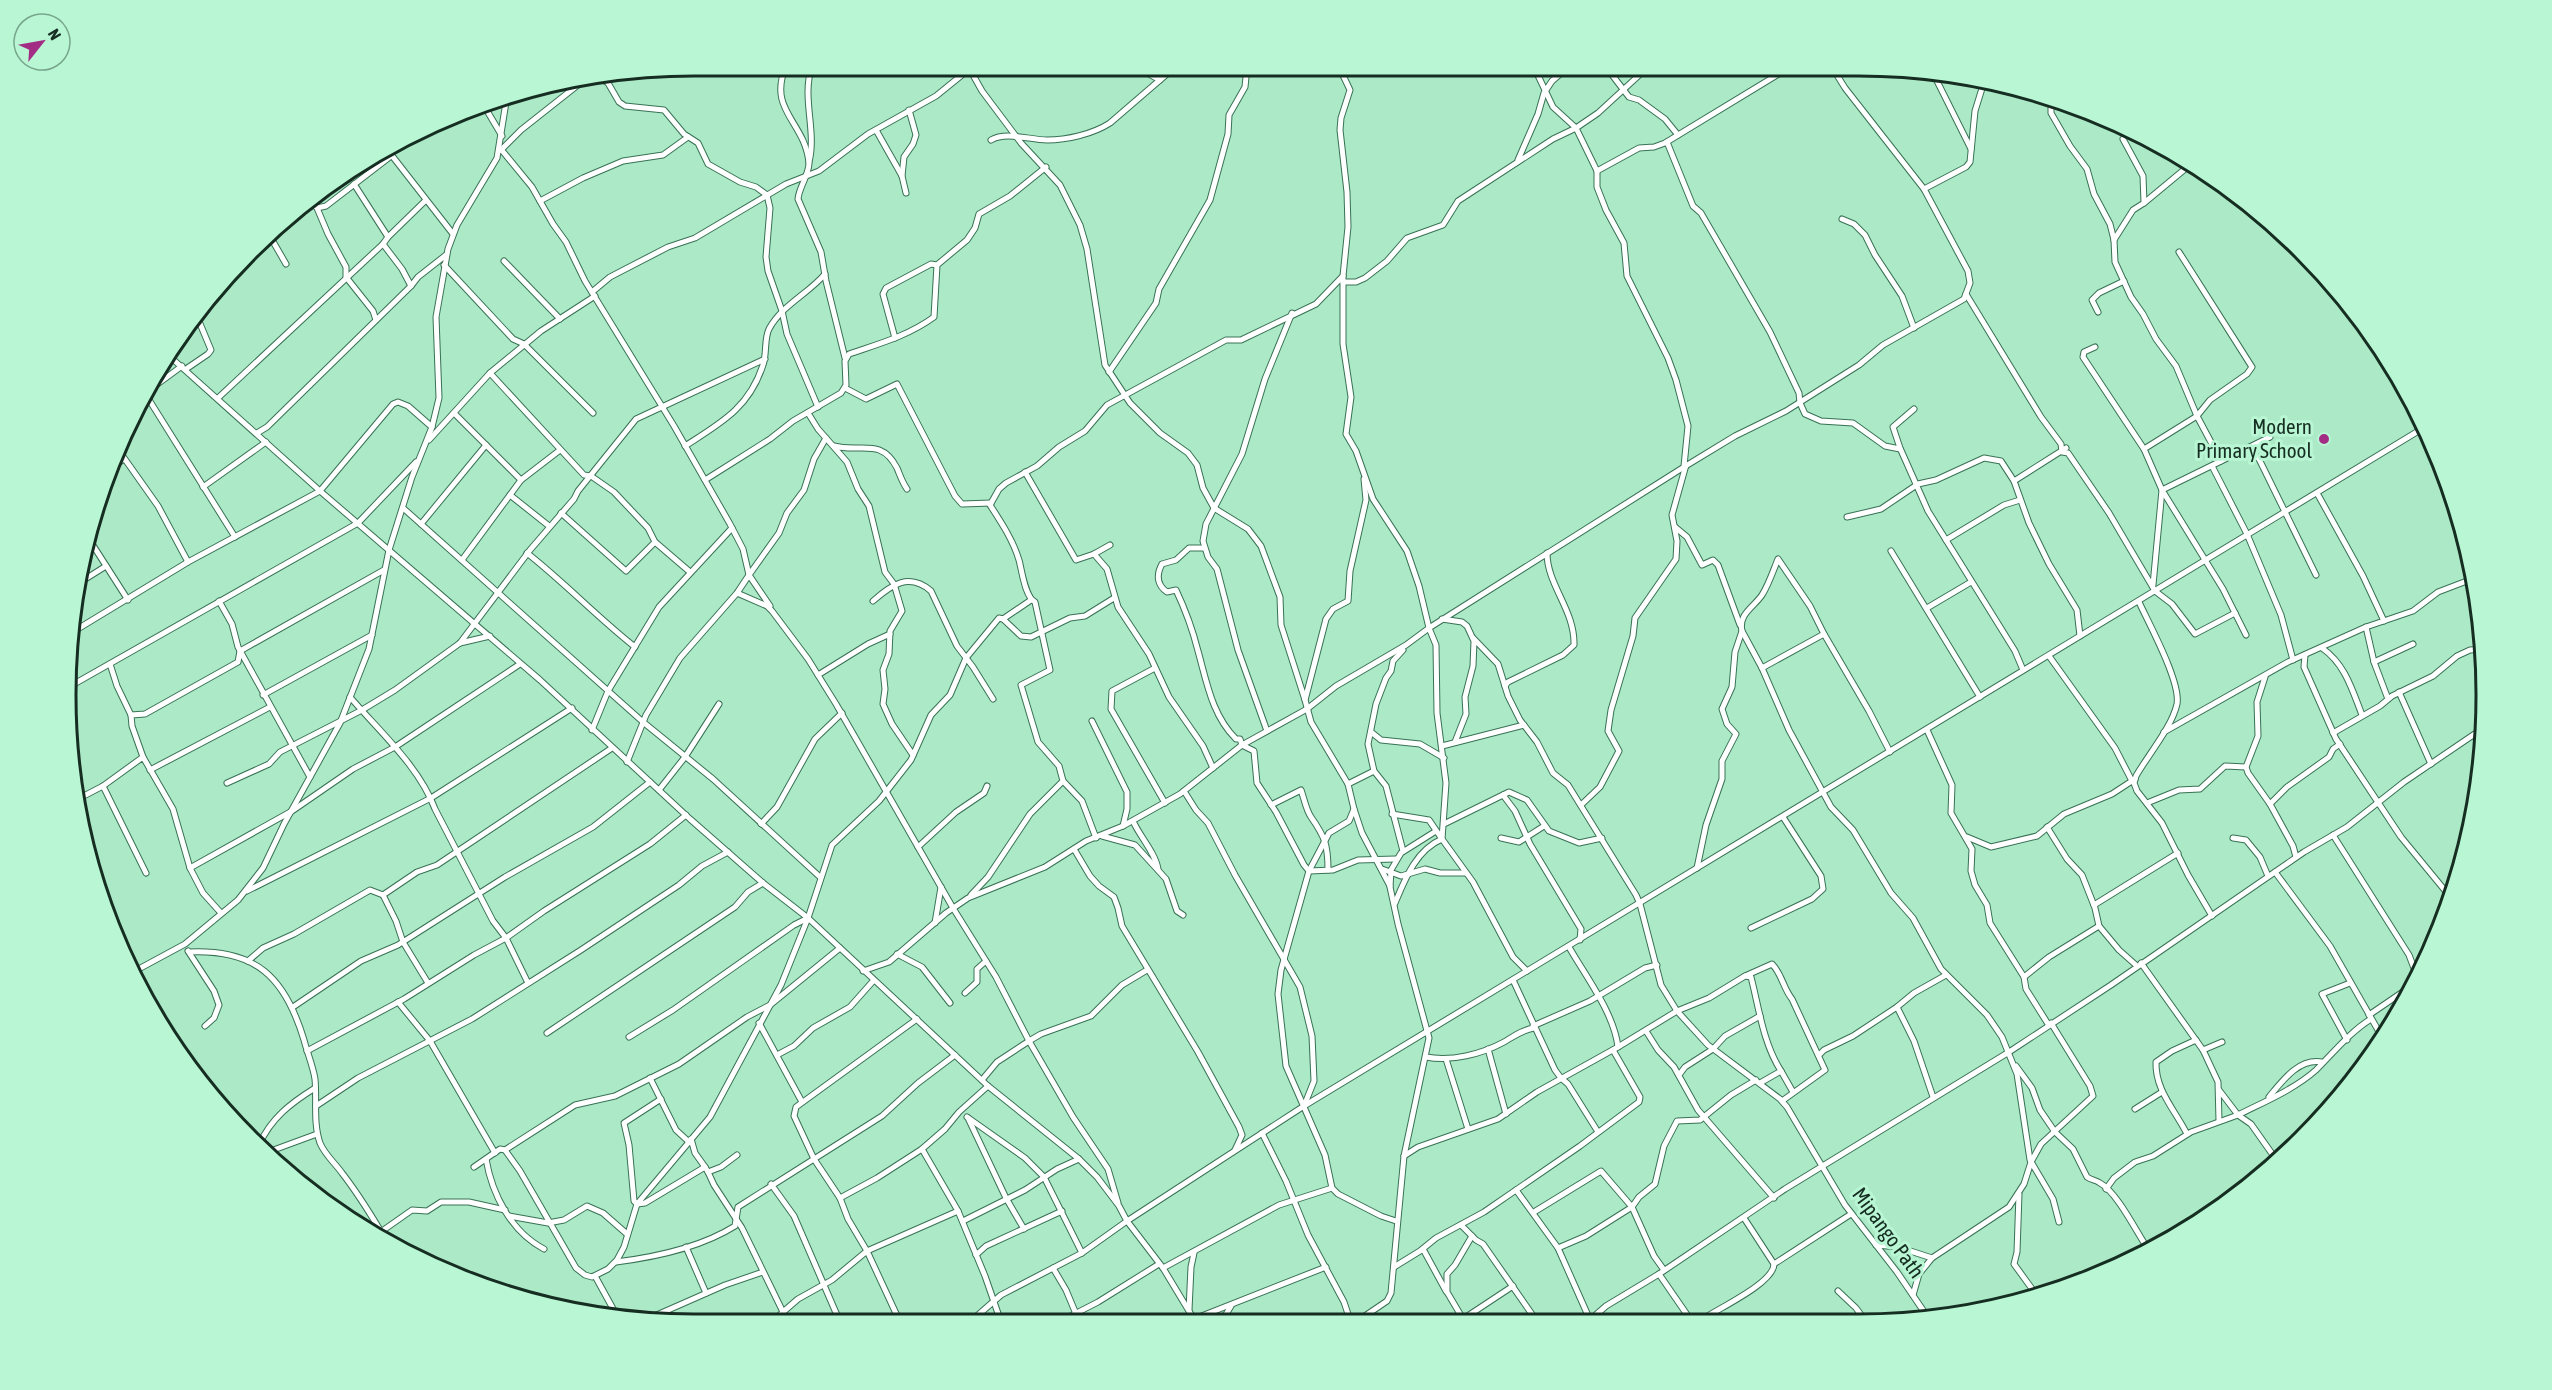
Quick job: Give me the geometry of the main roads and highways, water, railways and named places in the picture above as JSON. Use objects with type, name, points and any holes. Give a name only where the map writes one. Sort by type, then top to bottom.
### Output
[{"type":"place","name":"Modern Primary School","points":[[2324,439]]}]
